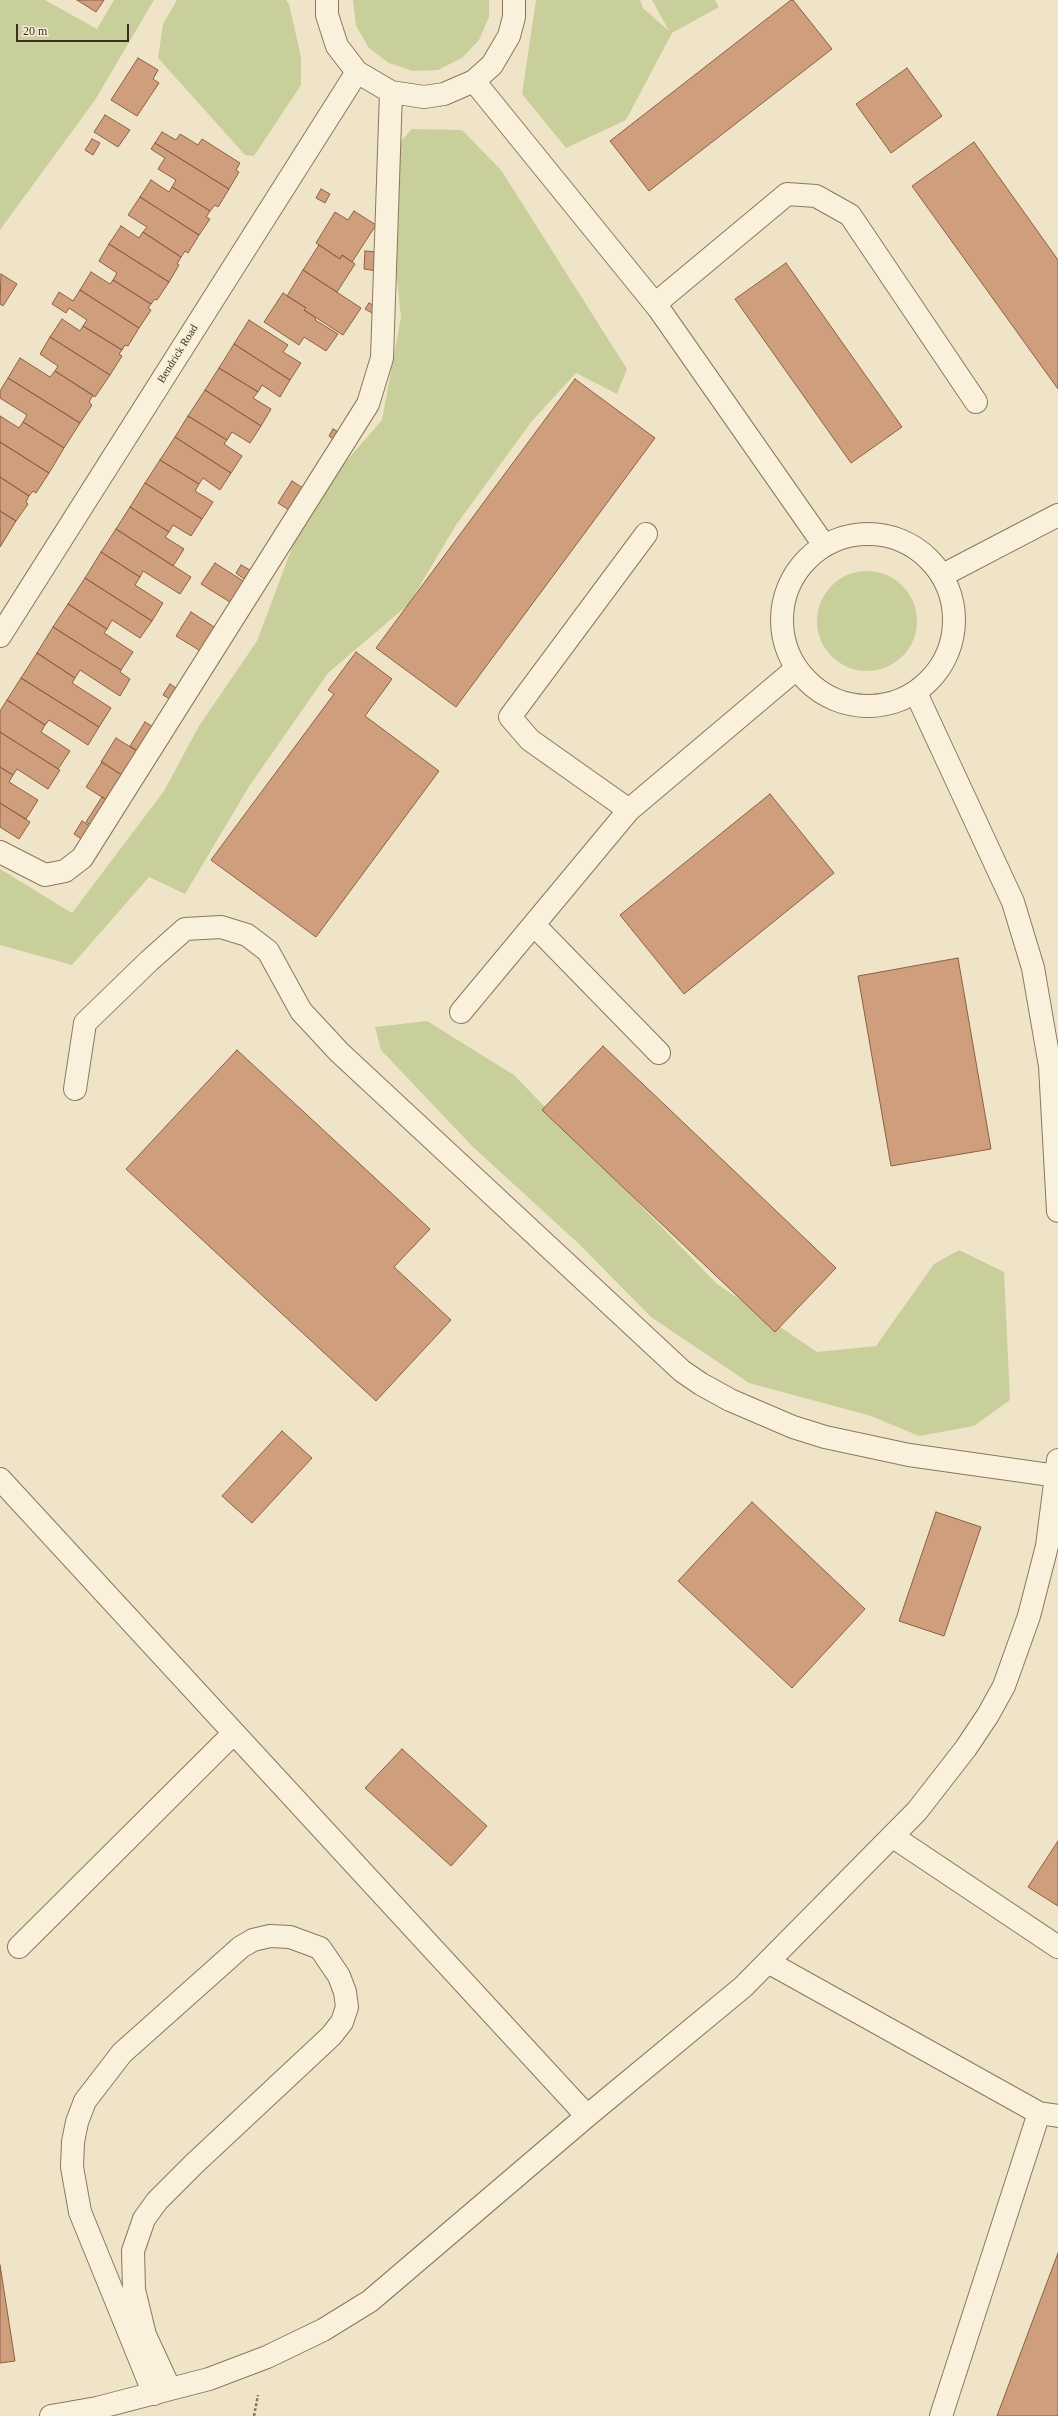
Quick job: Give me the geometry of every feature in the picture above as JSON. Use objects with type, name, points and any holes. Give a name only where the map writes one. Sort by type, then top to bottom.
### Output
[{"type":"street","points":[[327,0],[327,15],[337,46],[357,72],[391,92],[424,97],[444,94],[474,81],[492,64],[509,36],[514,18],[514,0]]},
{"type":"street","name":"Bendrick Road","points":[[0,636],[357,72]]},
{"type":"street","points":[[474,81],[654,304],[824,545]]},
{"type":"street","points":[[0,852],[45,875],[65,871],[82,858],[368,404],[382,358],[391,92]]},
{"type":"street","points":[[654,304],[702,267],[787,194],[816,196],[850,215],[976,402]]},
{"type":"street","points":[[943,575],[1058,515]]},
{"type":"street","points":[[877,533],[896,538],[926,554],[943,575],[954,606],[953,639],[939,669],[916,692],[891,703],[865,706],[838,701],[815,688],[796,669],[783,636],[783,600],[798,568],[824,545],[850,535],[877,533]]},
{"type":"street","points":[[629,810],[530,740],[510,717],[646,534]]},
{"type":"street","points":[[461,1012],[535,926],[629,810],[796,669]]},
{"type":"street","points":[[916,692],[1013,902],[1033,968],[1050,1066],[1058,1211]]},
{"type":"street","points":[[535,926],[659,1053]]},
{"type":"street","points":[[50,2416],[97,2408],[209,2379],[267,2357],[322,2330],[370,2300],[587,2116],[743,1987],[892,1836],[942,1782],[975,1735],[1004,1686],[1029,1616],[1047,1546],[1058,1470],[909,1455],[825,1437],[793,1427],[730,1400],[701,1384],[682,1370],[339,1052],[301,1011],[268,951],[247,935],[221,927],[185,929],[149,961],[84,1023],[75,1089]]},
{"type":"street","points":[[0,1479],[587,2116]]},
{"type":"street","points":[[19,1947],[234,1734]]},
{"type":"street","points":[[892,1836],[1058,1947]]},
{"type":"street","points":[[270,1936],[290,1937],[320,1948],[339,1976],[345,1992],[347,2007],[342,2022],[331,2036],[195,2163],[157,2201],[144,2219],[133,2251],[134,2290],[145,2335],[162,2391],[80,2212],[72,2167],[73,2142],[77,2122],[85,2101],[122,2053],[241,1947],[253,1940],[270,1936]]},
{"type":"street","points":[[768,1962],[1049,2114],[941,2416]]},
{"type":"green space","points":[[0,0],[45,0],[97,29],[114,0],[154,0],[95,100],[0,230]]},
{"type":"green space","points":[[177,0],[286,0],[289,4],[301,57],[301,85],[254,156],[245,155],[158,58],[163,24]]},
{"type":"green space","points":[[353,0],[489,0],[489,17],[479,40],[462,58],[438,70],[413,71],[389,63],[369,48],[356,26]]},
{"type":"green space","points":[[536,0],[640,0],[643,8],[669,31],[652,0],[715,0],[719,7],[672,33],[626,120],[566,148],[522,94]]},
{"type":"green space","points":[[412,129],[462,130],[501,170],[627,369],[617,394],[576,373],[532,421],[456,525],[409,604],[328,673],[250,785],[185,894],[149,877],[72,965],[0,945],[0,869],[72,913],[164,791],[199,726],[257,641],[308,505],[382,420],[401,317],[394,252],[380,164]]},
{"type":"green space","points":[[867,571],[877,572],[895,579],[909,593],[916,611],[916,631],[909,649],[895,663],[877,670],[867,671],[857,670],[839,663],[825,649],[818,631],[817,621],[818,611],[825,593],[839,579],[857,572]]},
{"type":"green space","points":[[427,1021],[514,1075],[717,1284],[817,1352],[876,1346],[934,1264],[959,1250],[1004,1272],[1010,1400],[974,1426],[919,1436],[871,1416],[749,1383],[651,1317],[579,1244],[472,1146],[381,1050],[375,1027]]},
{"type":"building","points":[[77,0],[104,0],[96,12]]},
{"type":"building","points":[[791,0],[793,0],[832,49],[649,191],[610,141]]},
{"type":"building","points":[[138,58],[158,70],[153,79],[159,83],[137,116],[111,100]]},
{"type":"building","points":[[907,68],[942,116],[891,153],[856,104]]},
{"type":"building","points":[[105,115],[130,130],[118,147],[94,132]]},
{"type":"building","points":[[162,132],[176,140],[180,134],[198,145],[202,139],[240,163],[236,170],[239,172],[229,189],[155,143]]},
{"type":"building","points":[[92,139],[100,143],[93,155],[85,150]]},
{"type":"building","points":[[974,142],[1058,260],[1058,389],[912,186]]},
{"type":"building","points":[[155,143],[229,189],[218,207],[215,205],[210,211],[172,187],[176,180],[158,169],[165,158],[151,149]]},
{"type":"building","points":[[151,180],[169,192],[172,187],[210,211],[206,217],[210,219],[199,235],[140,197]]},
{"type":"building","points":[[321,189],[330,194],[325,203],[316,198]]},
{"type":"building","points":[[140,197],[199,235],[188,253],[185,251],[181,257],[143,232],[147,227],[128,215]]},
{"type":"building","points":[[354,211],[376,225],[352,262],[342,255],[340,259],[316,243],[335,212],[348,220]]},
{"type":"building","points":[[121,226],[139,238],[143,232],[181,257],[177,264],[179,265],[169,282],[109,244]]},
{"type":"building","points":[[109,244],[169,282],[157,300],[155,299],[151,304],[113,280],[117,273],[99,261]]},
{"type":"building","points":[[319,245],[340,259],[342,255],[355,264],[337,292],[303,270]]},
{"type":"building","points":[[365,251],[379,252],[378,271],[364,269]]},
{"type":"building","points":[[786,263],[902,427],[851,463],[735,299]]},
{"type":"building","points":[[303,270],[361,308],[343,335],[304,310],[306,308],[287,296]]},
{"type":"building","points":[[91,272],[110,284],[113,280],[151,304],[148,308],[151,310],[139,328],[80,290]]},
{"type":"building","points":[[1,274],[17,284],[3,306],[0,304]]},
{"type":"building","points":[[80,290],[139,328],[128,346],[125,345],[122,350],[83,326],[87,320],[69,308],[66,313],[52,304],[59,292],[73,301]]},
{"type":"building","points":[[283,293],[306,308],[304,310],[316,318],[315,320],[338,334],[326,351],[304,337],[299,345],[264,322]]},
{"type":"building","points":[[369,303],[378,308],[374,314],[365,309]]},
{"type":"building","points":[[62,319],[80,331],[83,326],[122,350],[119,354],[122,356],[110,375],[50,337]]},
{"type":"building","points":[[249,320],[288,345],[283,352],[301,363],[290,380],[234,344]]},
{"type":"building","points":[[50,337],[110,375],[95,397],[55,371],[58,366],[40,354]]},
{"type":"building","points":[[234,344],[290,380],[280,397],[262,385],[258,392],[219,368]]},
{"type":"building","points":[[20,358],[50,377],[55,371],[93,395],[89,402],[92,405],[80,423],[8,378]]},
{"type":"building","points":[[219,368],[258,392],[253,398],[271,409],[261,426],[205,390]]},
{"type":"building","points":[[8,378],[80,423],[64,448],[23,422],[27,415],[0,398],[0,391]]},
{"type":"building","points":[[575,379],[655,438],[456,707],[376,648]]},
{"type":"building","points":[[205,390],[261,426],[250,443],[232,432],[227,440],[188,416]]},
{"type":"building","points":[[0,416],[19,428],[23,422],[64,448],[49,473],[0,442]]},
{"type":"building","points":[[188,416],[227,440],[224,444],[242,456],[231,473],[175,437]]},
{"type":"building","points":[[333,429],[344,435],[339,443],[329,436]]},
{"type":"building","points":[[175,437],[231,473],[220,490],[203,478],[199,484],[160,460]]},
{"type":"building","points":[[0,442],[49,473],[36,493],[33,491],[29,496],[0,477]]},
{"type":"building","points":[[160,460],[199,484],[195,491],[213,502],[202,519],[145,483]]},
{"type":"building","points":[[0,477],[29,496],[26,502],[28,504],[16,521],[0,511]]},
{"type":"building","points":[[292,481],[311,493],[297,515],[278,503]]},
{"type":"building","points":[[145,483],[202,519],[191,536],[173,525],[169,532],[130,507]]},
{"type":"building","points":[[130,507],[169,532],[165,537],[184,549],[173,566],[116,529]]},
{"type":"building","points":[[0,511],[16,521],[0,547]]},
{"type":"building","points":[[116,529],[191,577],[180,594],[143,571],[140,577],[101,552]]},
{"type":"building","points":[[101,552],[140,577],[135,585],[163,603],[152,621],[85,578]]},
{"type":"building","points":[[215,563],[251,586],[238,607],[201,584]]},
{"type":"building","points":[[241,565],[250,570],[244,579],[236,573]]},
{"type":"building","points":[[85,578],[152,621],[140,638],[112,620],[107,629],[68,604]]},
{"type":"building","points":[[68,604],[107,629],[104,633],[133,652],[121,670],[53,627]]},
{"type":"building","points":[[191,612],[222,632],[207,655],[176,636]]},
{"type":"building","points":[[53,627],[121,670],[120,672],[130,679],[120,696],[80,670],[75,678],[37,653]]},
{"type":"building","points":[[356,652],[392,679],[365,716],[439,771],[316,937],[211,860],[334,694],[328,690]]},
{"type":"building","points":[[37,653],[75,678],[72,683],[111,708],[99,727],[21,678]]},
{"type":"building","points":[[21,678],[99,727],[88,745],[49,720],[45,725],[7,700]]},
{"type":"building","points":[[170,684],[179,690],[173,701],[163,695]]},
{"type":"building","points":[[7,700],[45,725],[41,732],[70,751],[58,769],[0,732],[0,711]]},
{"type":"building","points":[[145,722],[160,731],[145,756],[130,746]]},
{"type":"building","points":[[0,732],[60,770],[48,789],[17,769],[13,775],[0,767]]},
{"type":"building","points":[[116,738],[145,756],[130,780],[101,762]]},
{"type":"building","points":[[102,762],[128,779],[113,804],[86,787]]},
{"type":"building","points":[[0,767],[13,775],[9,782],[38,800],[26,819],[0,803]]},
{"type":"building","points":[[770,794],[834,873],[684,994],[620,915]]},
{"type":"building","points":[[102,797],[113,804],[97,829],[86,822]]},
{"type":"building","points":[[0,803],[30,822],[19,839],[0,827]]},
{"type":"building","points":[[82,821],[94,829],[86,842],[74,834]]},
{"type":"building","points":[[958,958],[991,1149],[891,1166],[858,976]]},
{"type":"building","points":[[603,1046],[836,1268],[775,1332],[542,1110]]},
{"type":"building","points":[[237,1050],[430,1229],[394,1267],[451,1320],[376,1401],[126,1169]]},
{"type":"building","points":[[282,1431],[312,1458],[252,1523],[222,1496]]},
{"type":"building","points":[[752,1502],[865,1609],[792,1688],[678,1581]]},
{"type":"building","points":[[936,1512],[981,1527],[944,1636],[899,1621]]},
{"type":"building","points":[[402,1749],[487,1826],[451,1866],[365,1788]]},
{"type":"building","points":[[1058,1841],[1058,1906],[1028,1887]]},
{"type":"building","points":[[1058,2253],[1058,2416],[997,2416]]},
{"type":"building","points":[[0,2265],[15,2361],[0,2363]]}]
